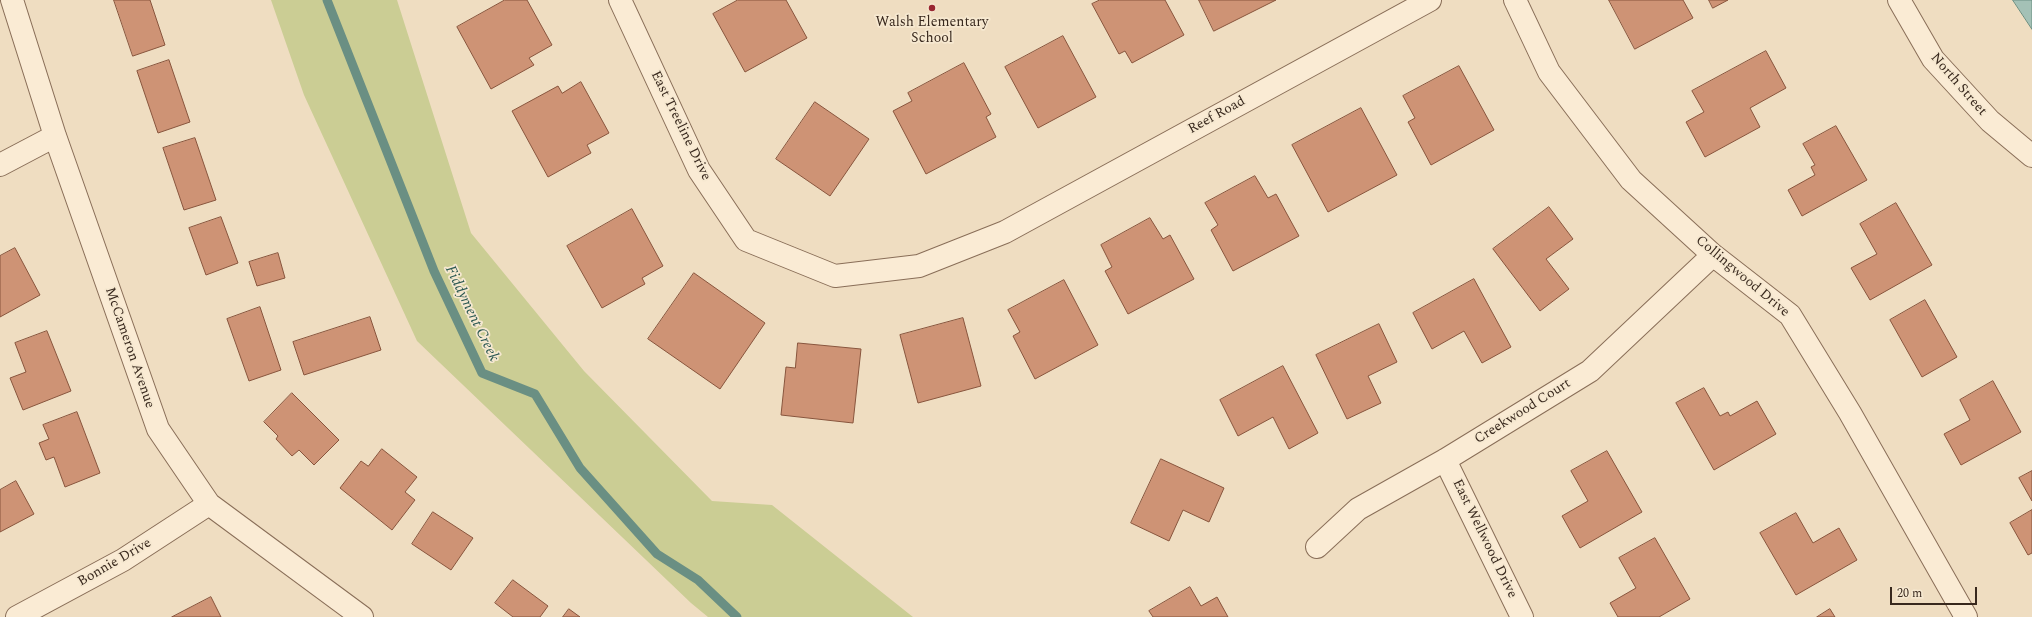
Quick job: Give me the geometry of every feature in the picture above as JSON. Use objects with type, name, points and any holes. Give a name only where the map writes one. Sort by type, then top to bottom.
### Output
[{"type":"street","name":"McCameron Avenue","points":[[12,0],[55,136],[158,429],[209,504],[362,617]]},
{"type":"street","name":"East Treeline Drive","points":[[620,0],[699,170],[746,240],[834,276],[919,266],[1005,232]]},
{"type":"street","name":"Reef Road","points":[[1005,232],[1430,0]]},
{"type":"street","name":"Collingwood Drive","points":[[1515,0],[1549,72],[1627,173],[1713,255],[1790,315],[1850,413],[1966,617]]},
{"type":"street","name":"North Street","points":[[1899,0],[1933,60],[1990,121],[2032,156]]},
{"type":"street","points":[[0,165],[55,136]]},
{"type":"street","name":"Creekwood Court","points":[[1317,547],[1358,509],[1445,460],[1590,371],[1713,255]]},
{"type":"street","name":"East Wellwood Drive","points":[[1445,460],[1522,617]]},
{"type":"street","name":"Bonnie Drive","points":[[17,617],[123,560],[209,504]]},
{"type":"green space","points":[[271,0],[397,0],[471,233],[584,371],[712,501],[772,505],[913,617],[708,617],[691,603],[417,341],[304,95]]},
{"type":"shaded area","points":[[2013,0],[2032,0],[2032,29]]},
{"type":"building","points":[[114,0],[150,0],[165,45],[133,56]]},
{"type":"building","points":[[505,0],[527,0],[552,45],[529,58],[534,65],[491,89],[457,27]]},
{"type":"building","points":[[738,0],[786,0],[807,38],[745,72],[713,14]]},
{"type":"building","points":[[1100,0],[1165,0],[1184,35],[1132,63],[1125,51],[1119,54],[1092,4]]},
{"type":"building","points":[[1199,0],[1276,0],[1214,31]]},
{"type":"building","points":[[1609,0],[1683,0],[1693,18],[1635,49]]},
{"type":"building","points":[[1709,0],[1728,0],[1713,8]]},
{"type":"building","points":[[1063,36],[1096,97],[1038,128],[1005,67]]},
{"type":"building","points":[[1766,51],[1786,88],[1750,108],[1760,127],[1705,157],[1686,122],[1704,112],[1692,91]]},
{"type":"building","points":[[169,60],[190,122],[158,133],[137,71]]},
{"type":"building","points":[[964,63],[991,114],[986,117],[996,137],[926,174],[893,111],[912,101],[908,93]]},
{"type":"building","points":[[1459,66],[1494,130],[1431,165],[1408,122],[1415,118],[1403,96]]},
{"type":"building","points":[[581,82],[609,133],[587,145],[591,153],[548,177],[512,111],[558,86],[562,93]]},
{"type":"building","points":[[815,102],[869,139],[830,196],[776,159]]},
{"type":"building","points":[[1361,108],[1397,175],[1328,212],[1292,145]]},
{"type":"building","points":[[1836,126],[1867,180],[1802,216],[1788,190],[1815,175],[1811,167],[1815,165],[1803,144]]},
{"type":"building","points":[[195,138],[216,200],[184,210],[163,148]]},
{"type":"building","points":[[1255,176],[1268,198],[1276,194],[1299,236],[1233,271],[1211,230],[1218,225],[1205,203]]},
{"type":"building","points":[[1896,203],[1932,265],[1870,300],[1851,268],[1877,254],[1860,224]]},
{"type":"building","points":[[1549,207],[1573,239],[1546,259],[1569,289],[1540,311],[1493,249]]},
{"type":"building","points":[[632,209],[663,266],[642,278],[645,284],[602,308],[567,246]]},
{"type":"building","points":[[221,217],[238,263],[206,275],[189,228]]},
{"type":"building","points":[[1150,218],[1163,239],[1170,235],[1194,279],[1128,314],[1105,271],[1112,267],[1101,245]]},
{"type":"building","points":[[15,248],[40,295],[0,317],[0,256]]},
{"type":"building","points":[[278,253],[285,278],[257,286],[249,262]]},
{"type":"building","points":[[694,273],[765,323],[720,389],[648,339]]},
{"type":"building","points":[[1474,279],[1511,347],[1482,363],[1464,331],[1432,349],[1413,313]]},
{"type":"building","points":[[1064,280],[1098,345],[1035,379],[1013,336],[1020,332],[1008,310]]},
{"type":"building","points":[[1925,300],[1957,357],[1922,377],[1890,320]]},
{"type":"building","points":[[260,307],[281,370],[249,381],[227,319]]},
{"type":"building","points":[[370,317],[381,350],[304,375],[293,342]]},
{"type":"building","points":[[963,318],[981,386],[918,403],[900,335]]},
{"type":"building","points":[[1379,324],[1397,362],[1368,376],[1381,403],[1347,419],[1316,355]]},
{"type":"building","points":[[47,331],[71,391],[23,410],[10,378],[26,372],[15,343]]},
{"type":"building","points":[[798,343],[861,349],[853,423],[781,415],[786,367],[795,368]]},
{"type":"building","points":[[1283,366],[1318,433],[1289,449],[1273,417],[1238,436],[1220,400]]},
{"type":"building","points":[[1993,381],[2021,432],[1961,465],[1944,434],[1970,420],[1960,400]]},
{"type":"building","points":[[1704,388],[1720,416],[1728,412],[1730,416],[1757,401],[1776,434],[1714,470],[1676,403]]},
{"type":"building","points":[[292,393],[339,440],[314,465],[299,450],[292,456],[276,439],[278,436],[264,422]]},
{"type":"building","points":[[77,412],[100,473],[65,487],[54,457],[46,460],[39,443],[49,439],[43,425]]},
{"type":"building","points":[[382,449],[417,477],[405,492],[415,500],[392,530],[340,488],[361,461],[368,466]]},
{"type":"building","points":[[1607,451],[1642,512],[1580,548],[1562,516],[1588,501],[1571,471]]},
{"type":"building","points":[[1161,459],[1224,488],[1209,522],[1183,510],[1169,541],[1131,523]]},
{"type":"building","points":[[2032,471],[2032,501],[2019,478]]},
{"type":"building","points":[[16,481],[34,514],[0,532],[0,490]]},
{"type":"building","points":[[2032,510],[2032,553],[2028,555],[2010,523]]},
{"type":"building","points":[[433,512],[473,538],[451,570],[412,544]]},
{"type":"building","points":[[1796,513],[1813,543],[1839,528],[1857,560],[1796,595],[1760,533]]},
{"type":"building","points":[[1655,538],[1690,599],[1659,617],[1618,617],[1610,603],[1636,588],[1619,558]]},
{"type":"building","points":[[513,580],[548,606],[540,617],[513,617],[495,603]]},
{"type":"building","points":[[1190,587],[1201,606],[1217,597],[1228,617],[1153,617],[1149,611]]},
{"type":"building","points":[[211,597],[221,617],[172,617]]},
{"type":"building","points":[[569,609],[580,617],[563,617]]},
{"type":"building","points":[[1830,609],[1835,617],[1817,617]]},
{"type":"waterway","name":"Fiddyment Creek","points":[[327,0],[434,271],[482,373],[535,394],[580,468],[657,554],[698,580],[737,617]]},
{"type":"place","name":"Walsh Elementary School","points":[[932,8]]}]
